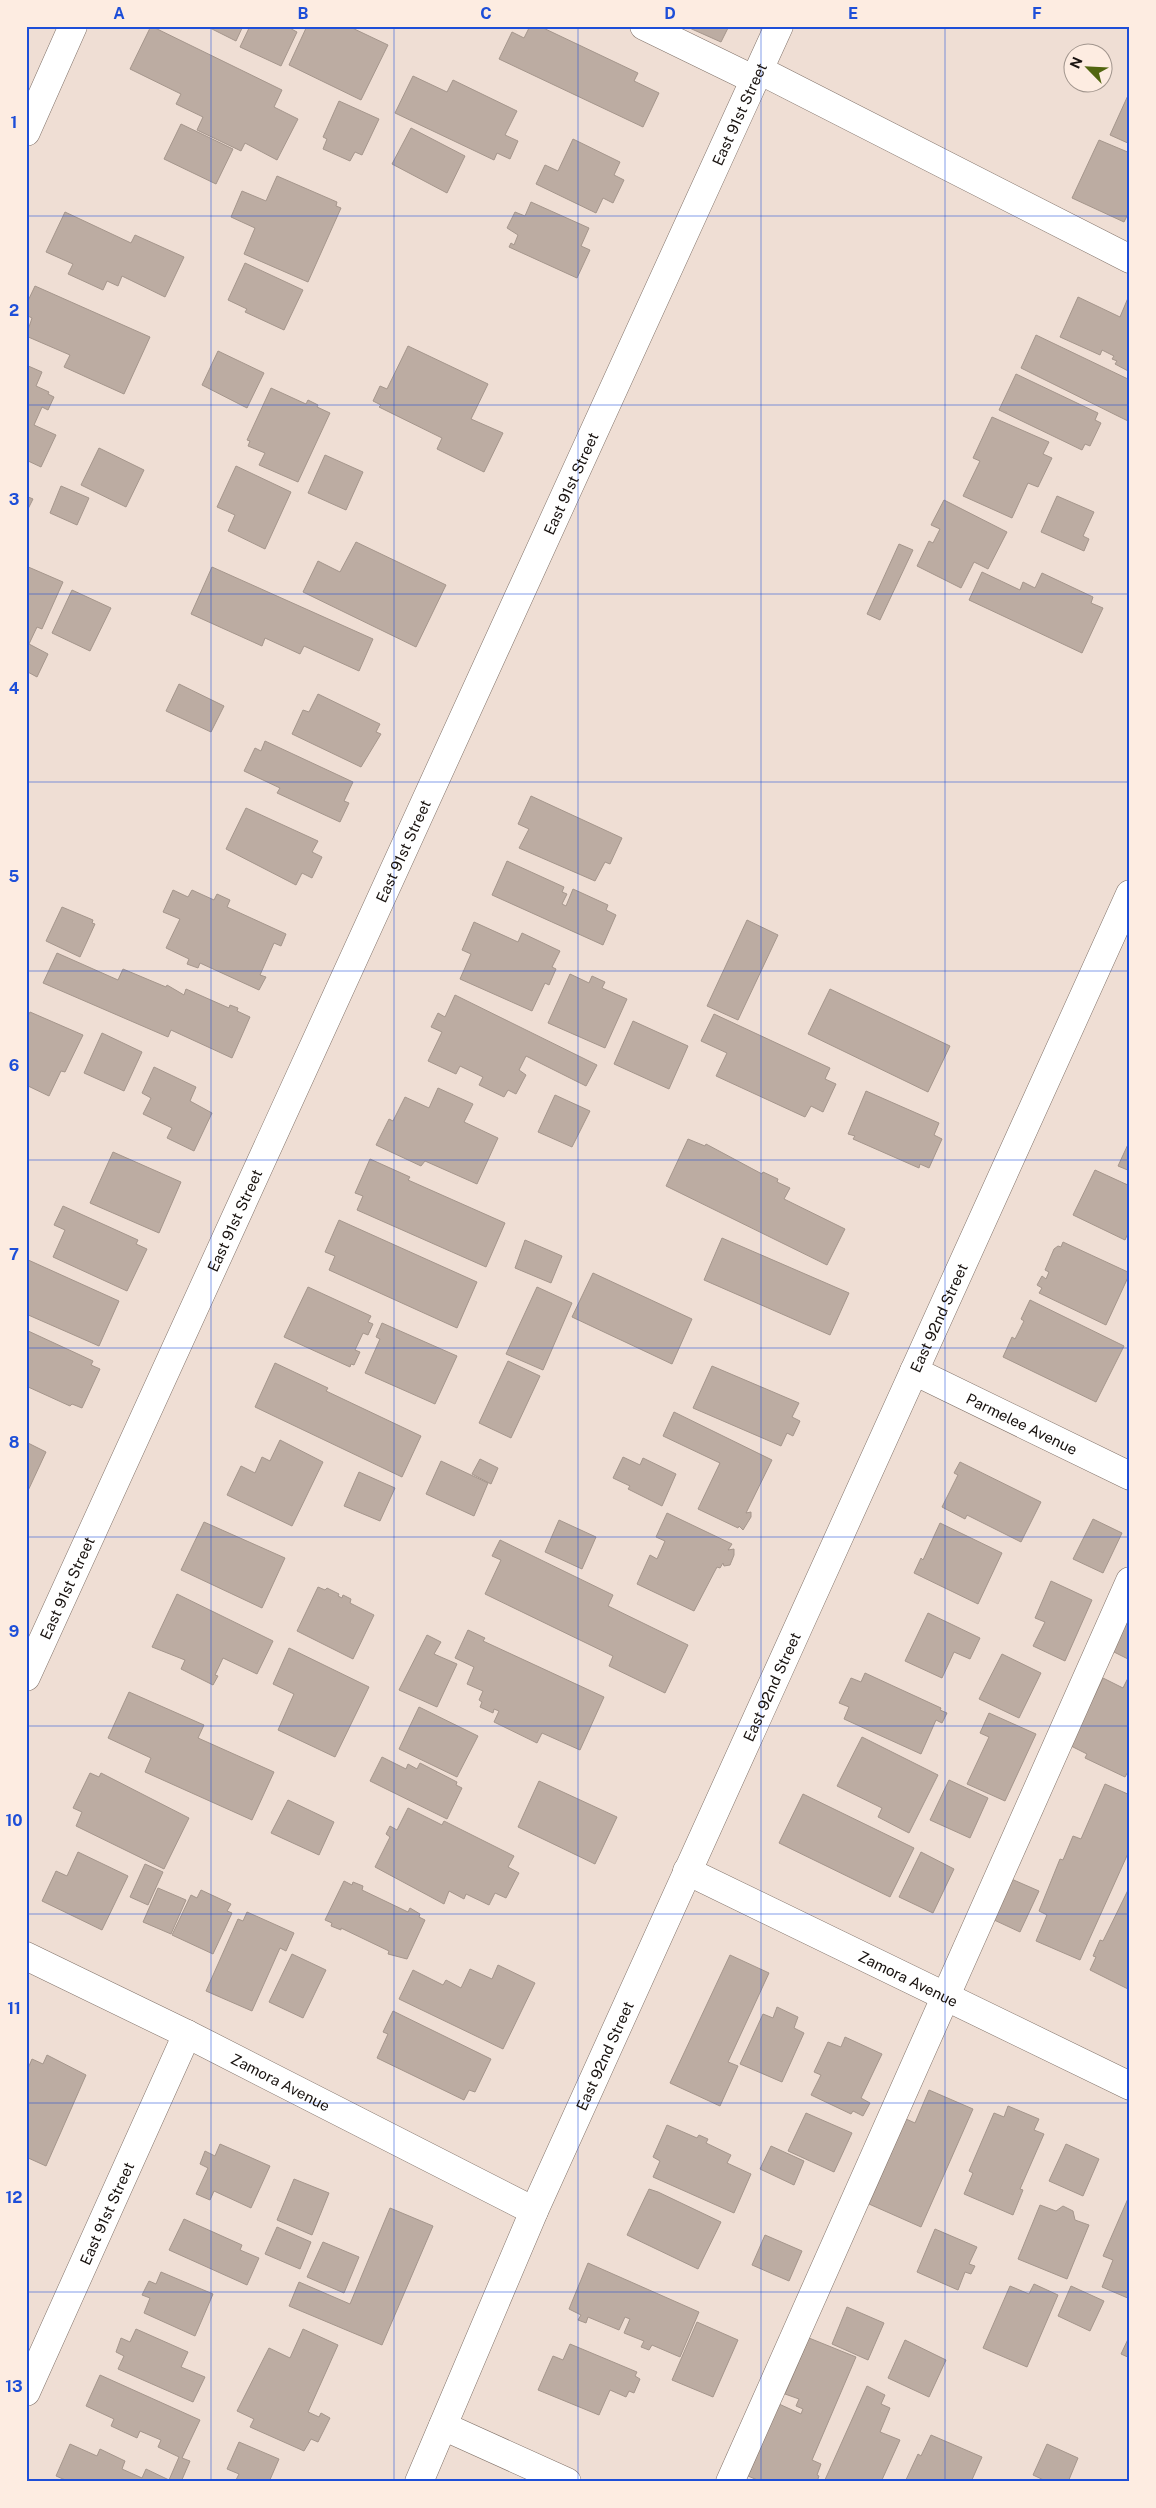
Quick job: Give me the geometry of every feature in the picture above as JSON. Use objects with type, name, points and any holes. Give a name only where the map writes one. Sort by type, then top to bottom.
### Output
[{"type":"street","points":[[26,132],[73,26]]},
{"type":"street","points":[[644,26],[757,75],[1130,259]]},
{"type":"street","name":"East 91st Street","points":[[26,1677],[779,26]]},
{"type":"street","name":"East 92nd Street","points":[[419,2482],[534,2211],[1130,894]]},
{"type":"street","name":"Parmelee Avenue","points":[[914,1371],[1130,1476]]},
{"type":"street","points":[[730,2482],[1130,1582]]},
{"type":"street","name":"Zamora Avenue","points":[[687,1871],[1130,2086]]},
{"type":"street","name":"Zamora Avenue","points":[[26,1956],[187,2034],[534,2211]]},
{"type":"street","name":"East 91st Street","points":[[26,2392],[187,2034]]},
{"type":"street","points":[[442,2426],[567,2482]]},
{"type":"building","points":[[151,26],[282,90],[274,107],[298,119],[277,160],[245,143],[241,151],[197,130],[203,117],[176,104],[181,94],[130,69]]},
{"type":"building","points":[[206,26],[243,26],[236,41]]},
{"type":"building","points":[[250,26],[286,26],[297,32],[281,66],[240,47]]},
{"type":"building","points":[[307,26],[348,26],[388,45],[361,100],[289,65]]},
{"type":"building","points":[[530,26],[539,26],[638,73],[634,81],[659,93],[643,127],[499,59],[512,32],[524,38]]},
{"type":"building","points":[[685,26],[729,26],[721,42]]},
{"type":"building","points":[[413,76],[447,92],[453,80],[517,111],[505,135],[518,141],[510,159],[497,153],[494,160],[395,113]]},
{"type":"building","points":[[1130,91],[1130,144],[1110,135]]},
{"type":"building","points":[[339,101],[379,119],[362,155],[355,152],[350,161],[323,149],[327,139],[323,137]]},
{"type":"building","points":[[181,124],[233,149],[216,184],[164,159]]},
{"type":"building","points":[[411,128],[465,156],[447,193],[392,164]]},
{"type":"building","points":[[573,139],[620,162],[614,175],[624,180],[613,203],[603,198],[596,213],[536,184],[545,165],[558,171]]},
{"type":"building","points":[[1099,140],[1130,153],[1130,210],[1124,222],[1072,198]]},
{"type":"building","points":[[277,176],[337,202],[336,206],[341,208],[308,282],[244,254],[255,228],[231,217],[242,191],[266,201]]},
{"type":"building","points":[[531,202],[589,228],[581,246],[590,250],[577,278],[509,247],[511,243],[514,245],[518,235],[507,228],[515,212],[525,216]]},
{"type":"building","points":[[65,212],[131,243],[135,235],[184,257],[165,297],[122,276],[118,286],[107,281],[103,290],[68,274],[73,264],[46,252]]},
{"type":"building","points":[[245,263],[303,290],[284,330],[245,312],[247,309],[228,300]]},
{"type":"building","points":[[35,286],[150,337],[124,394],[64,367],[70,355],[26,336],[32,318],[26,315],[26,305]]},
{"type":"building","points":[[1078,297],[1120,317],[1128,298],[1130,299],[1130,372],[1115,364],[1117,361],[1112,359],[1114,356],[1102,350],[1100,355],[1060,337]]},
{"type":"building","points":[[1036,335],[1130,380],[1130,422],[1021,368]]},
{"type":"building","points":[[408,346],[488,384],[471,419],[503,433],[484,472],[437,449],[442,438],[379,407],[381,405],[373,401],[380,386],[387,389]]},
{"type":"building","points":[[218,351],[264,373],[247,408],[202,385]]},
{"type":"building","points":[[26,365],[42,372],[36,386],[49,392],[48,394],[54,397],[48,410],[42,407],[34,425],[56,435],[41,467],[26,460]]},
{"type":"building","points":[[1016,374],[1098,413],[1095,420],[1101,423],[1090,446],[1085,444],[1082,450],[999,410]]},
{"type":"building","points":[[271,388],[306,404],[308,400],[330,413],[298,482],[259,465],[265,453],[248,446],[250,441],[247,440]]},
{"type":"building","points":[[992,417],[1049,442],[1043,454],[1052,458],[1038,487],[1028,483],[1012,518],[963,496],[980,461],[973,458]]},
{"type":"building","points":[[99,448],[144,470],[126,507],[81,485]]},
{"type":"building","points":[[325,455],[363,472],[346,510],[308,493]]},
{"type":"building","points":[[236,466],[291,492],[265,549],[228,531],[235,515],[217,507]]},
{"type":"building","points":[[61,486],[89,498],[77,525],[50,513]]},
{"type":"building","points":[[26,496],[33,499],[26,513]]},
{"type":"building","points":[[1057,496],[1094,512],[1083,536],[1089,539],[1084,551],[1041,532]]},
{"type":"building","points":[[944,500],[1007,532],[988,569],[974,562],[961,588],[917,566],[929,541],[933,543],[940,529],[931,525]]},
{"type":"building","points":[[356,542],[446,585],[416,647],[303,592],[318,561],[340,572]]},
{"type":"building","points":[[899,544],[913,550],[880,620],[867,614]]},
{"type":"building","points":[[26,566],[63,582],[42,629],[37,627],[29,644],[48,654],[37,677],[26,671]]},
{"type":"building","points":[[212,567],[373,639],[359,671],[304,646],[300,654],[265,638],[262,646],[191,614]]},
{"type":"building","points":[[982,572],[1020,590],[1023,582],[1035,588],[1042,573],[1093,597],[1091,603],[1103,608],[1082,653],[969,600]]},
{"type":"building","points":[[72,590],[111,608],[90,651],[52,633]]},
{"type":"building","points":[[179,684],[224,706],[211,732],[166,711]]},
{"type":"building","points":[[318,694],[380,724],[376,732],[381,734],[361,767],[292,734],[303,710],[309,712]]},
{"type":"building","points":[[265,741],[353,782],[344,801],[349,803],[340,822],[277,793],[280,788],[244,771],[255,748],[261,751]]},
{"type":"building","points":[[531,796],[622,838],[610,864],[605,862],[595,881],[519,848],[529,829],[518,824]]},
{"type":"building","points":[[246,808],[318,841],[312,852],[322,857],[312,878],[302,873],[296,885],[226,849]]},
{"type":"building","points":[[507,861],[564,887],[562,892],[567,894],[562,904],[566,906],[573,889],[608,905],[606,910],[616,915],[603,945],[492,895]]},
{"type":"building","points":[[173,890],[188,897],[192,890],[214,900],[217,894],[230,900],[227,907],[286,934],[281,946],[274,943],[260,975],[266,977],[259,990],[200,963],[198,968],[187,964],[189,959],[166,948],[180,919],[163,912]]},
{"type":"building","points":[[62,907],[93,920],[92,923],[95,924],[80,957],[46,941]]},
{"type":"building","points":[[747,920],[778,935],[738,1020],[707,1006]]},
{"type":"building","points":[[474,922],[518,942],[522,933],[560,951],[552,967],[556,969],[549,985],[545,983],[532,1011],[460,979],[471,954],[462,950]]},
{"type":"building","points":[[57,953],[118,980],[123,969],[166,987],[167,985],[184,995],[186,989],[229,1008],[230,1005],[238,1008],[237,1011],[250,1017],[232,1058],[171,1030],[168,1037],[43,983]]},
{"type":"building","points":[[570,974],[589,983],[592,976],[605,982],[602,988],[627,999],[605,1048],[548,1023]]},
{"type":"building","points":[[830,989],[950,1046],[928,1092],[808,1034]]},
{"type":"building","points":[[455,995],[597,1065],[586,1086],[526,1056],[519,1070],[526,1075],[516,1094],[508,1090],[504,1097],[479,1085],[483,1077],[460,1066],[456,1074],[428,1061],[442,1032],[431,1027],[438,1013],[445,1017]]},
{"type":"building","points":[[30,1012],[83,1035],[65,1072],[61,1071],[49,1096],[26,1085],[26,1020]]},
{"type":"building","points":[[714,1014],[830,1068],[825,1079],[836,1084],[823,1112],[811,1106],[805,1117],[716,1076],[727,1053],[701,1041]]},
{"type":"building","points":[[633,1021],[688,1046],[669,1089],[614,1064]]},
{"type":"building","points":[[102,1033],[142,1052],[124,1091],[84,1073]]},
{"type":"building","points":[[154,1067],[196,1087],[190,1101],[212,1113],[194,1151],[167,1138],[172,1128],[143,1114],[151,1098],[142,1093]]},
{"type":"building","points":[[438,1088],[473,1104],[464,1122],[498,1138],[477,1184],[425,1161],[421,1166],[376,1145],[389,1119],[393,1121],[405,1097],[429,1108]]},
{"type":"building","points":[[866,1091],[939,1123],[934,1135],[942,1139],[929,1168],[920,1164],[919,1168],[853,1139],[855,1136],[848,1134]]},
{"type":"building","points":[[555,1095],[590,1111],[572,1147],[538,1132]]},
{"type":"building","points":[[688,1139],[705,1146],[706,1144],[762,1174],[763,1172],[778,1179],[777,1182],[790,1188],[784,1199],[845,1229],[827,1265],[666,1186]]},
{"type":"building","points":[[1130,1140],[1130,1171],[1118,1166]]},
{"type":"building","points":[[113,1152],[181,1182],[159,1233],[90,1203]]},
{"type":"building","points":[[370,1159],[410,1177],[408,1180],[505,1223],[486,1267],[357,1210],[363,1196],[355,1193]]},
{"type":"building","points":[[1095,1170],[1130,1186],[1130,1229],[1125,1240],[1073,1215]]},
{"type":"building","points":[[63,1206],[138,1240],[136,1244],[147,1249],[127,1291],[53,1257],[65,1230],[54,1225]]},
{"type":"building","points":[[339,1220],[477,1282],[457,1328],[329,1270],[335,1256],[325,1252]]},
{"type":"building","points":[[722,1238],[849,1293],[830,1335],[704,1280]]},
{"type":"building","points":[[525,1240],[562,1256],[551,1283],[515,1268]]},
{"type":"building","points":[[1063,1242],[1130,1273],[1106,1325],[1039,1293],[1042,1288],[1037,1285],[1042,1276],[1046,1279],[1049,1272],[1045,1270],[1054,1249],[1058,1246],[1061,1247]]},
{"type":"building","points":[[26,1259],[119,1301],[99,1346],[26,1314]]},
{"type":"building","points":[[593,1273],[692,1319],[672,1364],[572,1317]]},
{"type":"building","points":[[308,1287],[371,1316],[368,1322],[373,1324],[368,1335],[363,1333],[355,1350],[360,1352],[354,1365],[351,1364],[350,1367],[284,1337]]},
{"type":"building","points":[[537,1287],[572,1303],[543,1370],[506,1354]]},
{"type":"building","points":[[1030,1300],[1124,1346],[1096,1402],[1003,1357],[1012,1337],[1015,1339],[1024,1321],[1021,1319]]},
{"type":"building","points":[[382,1323],[457,1356],[435,1404],[365,1373],[380,1339],[376,1337]]},
{"type":"building","points":[[26,1330],[93,1361],[91,1365],[100,1369],[82,1408],[72,1404],[70,1406],[26,1386]]},
{"type":"building","points":[[508,1361],[540,1376],[511,1438],[479,1423]]},
{"type":"building","points":[[275,1363],[328,1388],[326,1391],[421,1436],[402,1477],[255,1407]]},
{"type":"building","points":[[712,1366],[799,1403],[792,1417],[800,1421],[793,1436],[787,1433],[781,1446],[693,1408]]},
{"type":"building","points":[[674,1412],[772,1460],[746,1513],[751,1512],[751,1517],[743,1530],[739,1526],[738,1528],[698,1509],[720,1463],[663,1436]]},
{"type":"building","points":[[280,1440],[323,1462],[292,1526],[227,1495],[241,1466],[255,1473],[262,1457],[270,1461]]},
{"type":"building","points":[[26,1442],[46,1452],[26,1495]]},
{"type":"building","points":[[623,1457],[640,1465],[643,1458],[676,1474],[662,1506],[628,1489],[630,1486],[613,1478]]},
{"type":"building","points":[[480,1459],[498,1468],[491,1484],[472,1474]]},
{"type":"building","points":[[441,1461],[488,1483],[474,1516],[426,1494]]},
{"type":"building","points":[[960,1462],[1041,1502],[1021,1542],[967,1515],[965,1519],[942,1507],[958,1475],[954,1473]]},
{"type":"building","points":[[359,1472],[395,1488],[380,1521],[344,1506]]},
{"type":"building","points":[[667,1513],[732,1544],[728,1550],[734,1549],[730,1565],[724,1566],[723,1563],[720,1568],[717,1567],[694,1611],[637,1584],[650,1555],[657,1559],[665,1541],[656,1537]]},
{"type":"building","points":[[1093,1519],[1122,1533],[1103,1573],[1073,1559]]},
{"type":"building","points":[[559,1520],[596,1537],[582,1569],[545,1552]]},
{"type":"building","points":[[204,1522],[285,1558],[262,1608],[181,1570]]},
{"type":"building","points":[[940,1523],[1002,1553],[978,1604],[914,1573],[921,1558],[923,1560]]},
{"type":"building","points":[[500,1540],[613,1595],[608,1606],[688,1645],[665,1693],[609,1666],[613,1656],[485,1594],[501,1560],[492,1556]]},
{"type":"building","points":[[1051,1581],[1092,1600],[1065,1661],[1033,1646],[1045,1622],[1035,1618]]},
{"type":"building","points":[[318,1587],[325,1590],[327,1588],[339,1594],[338,1596],[342,1598],[343,1595],[351,1599],[350,1603],[374,1615],[353,1659],[297,1631]]},
{"type":"building","points":[[177,1594],[273,1641],[257,1674],[223,1658],[215,1675],[218,1676],[213,1685],[181,1669],[185,1660],[152,1647]]},
{"type":"building","points":[[1130,1610],[1130,1660],[1110,1650]]},
{"type":"building","points":[[928,1613],[980,1638],[970,1659],[954,1652],[942,1678],[905,1661]]},
{"type":"building","points":[[468,1630],[485,1638],[483,1641],[604,1697],[580,1750],[542,1733],[537,1743],[494,1722],[499,1711],[494,1709],[493,1713],[480,1707],[482,1702],[479,1700],[483,1691],[467,1684],[474,1667],[455,1658]]},
{"type":"building","points":[[427,1635],[441,1642],[434,1654],[457,1664],[437,1707],[399,1690]]},
{"type":"building","points":[[289,1648],[369,1687],[335,1757],[278,1730],[294,1694],[273,1684]]},
{"type":"building","points":[[1002,1654],[1041,1673],[1019,1718],[979,1699]]},
{"type":"building","points":[[865,1673],[941,1708],[940,1710],[947,1713],[942,1723],[936,1720],[921,1754],[844,1719],[849,1707],[839,1703],[851,1678],[861,1682]]},
{"type":"building","points":[[1130,1674],[1130,1768],[1125,1777],[1085,1758],[1087,1754],[1065,1743],[1083,1695],[1093,1699],[1103,1678],[1123,1688]]},
{"type":"building","points":[[129,1692],[204,1725],[198,1738],[274,1772],[252,1820],[145,1772],[151,1758],[108,1738]]},
{"type":"building","points":[[419,1707],[478,1736],[457,1777],[399,1749]]},
{"type":"building","points":[[989,1713],[1036,1734],[1005,1801],[967,1784],[989,1737],[980,1733]]},
{"type":"building","points":[[862,1737],[938,1775],[909,1833],[878,1817],[882,1808],[837,1786]]},
{"type":"building","points":[[382,1757],[406,1769],[408,1764],[417,1769],[420,1763],[457,1782],[456,1785],[462,1788],[447,1819],[370,1781]]},
{"type":"building","points":[[90,1773],[99,1777],[101,1773],[189,1818],[164,1869],[76,1826],[82,1812],[73,1808]]},
{"type":"building","points":[[949,1780],[988,1798],[970,1838],[930,1820]]},
{"type":"building","points":[[539,1781],[617,1817],[595,1864],[518,1827]]},
{"type":"building","points":[[1105,1784],[1130,1795],[1130,1849],[1080,1960],[1036,1941],[1047,1915],[1039,1911],[1060,1859],[1063,1860],[1073,1836],[1081,1839]]},
{"type":"building","points":[[803,1794],[914,1848],[890,1897],[779,1843]]},
{"type":"building","points":[[288,1800],[334,1822],[319,1855],[271,1833]]},
{"type":"building","points":[[408,1808],[442,1825],[444,1821],[514,1856],[508,1867],[519,1873],[506,1898],[495,1893],[489,1905],[466,1894],[464,1899],[449,1891],[444,1904],[375,1867],[390,1837],[386,1834],[390,1826],[397,1830]]},
{"type":"building","points":[[78,1852],[128,1876],[102,1930],[42,1901],[56,1871],[67,1876]]},
{"type":"building","points":[[921,1852],[954,1869],[933,1913],[899,1897]]},
{"type":"building","points":[[145,1864],[163,1872],[148,1905],[130,1897]]},
{"type":"building","points":[[1009,1878],[1039,1891],[1020,1932],[992,1919]]},
{"type":"building","points":[[344,1881],[352,1885],[353,1882],[363,1886],[362,1890],[408,1912],[410,1908],[420,1914],[419,1917],[425,1920],[407,1959],[388,1954],[389,1951],[341,1928],[341,1930],[331,1926],[332,1923],[325,1920]]},
{"type":"building","points":[[1130,1886],[1130,1990],[1090,1970],[1096,1957],[1093,1956],[1100,1940],[1103,1941]]},
{"type":"building","points":[[158,1888],[186,1900],[171,1934],[143,1922]]},
{"type":"building","points":[[201,1890],[231,1904],[227,1911],[232,1913],[213,1954],[172,1935],[191,1895],[197,1898]]},
{"type":"building","points":[[247,1912],[294,1933],[286,1951],[280,1948],[252,2011],[206,1991],[238,1919],[243,1921]]},
{"type":"building","points":[[292,1954],[326,1970],[303,2018],[269,2002]]},
{"type":"building","points":[[730,1955],[769,1973],[728,2062],[738,2066],[720,2106],[670,2083]]},
{"type":"building","points":[[498,1965],[535,1983],[503,2049],[399,1999],[413,1970],[443,1985],[446,1980],[461,1988],[470,1969],[492,1979]]},
{"type":"building","points":[[777,2007],[798,2017],[794,2028],[804,2033],[782,2082],[740,2064],[763,2014],[773,2018]]},
{"type":"building","points":[[393,2011],[491,2059],[475,2092],[469,2090],[464,2100],[377,2058],[388,2034],[383,2032]]},
{"type":"building","points":[[845,2037],[882,2054],[861,2098],[870,2103],[863,2116],[853,2111],[851,2114],[811,2095],[821,2075],[814,2072],[828,2042],[841,2047]]},
{"type":"building","points":[[47,2055],[86,2075],[46,2166],[26,2157],[26,2073],[32,2059],[43,2064]]},
{"type":"building","points":[[929,2090],[973,2109],[921,2227],[869,2204],[906,2119],[915,2123]]},
{"type":"building","points":[[1008,2106],[1039,2119],[1034,2130],[1044,2134],[1020,2189],[1023,2190],[1013,2215],[964,2194],[973,2173],[969,2171],[994,2113],[1004,2117]]},
{"type":"building","points":[[806,2113],[852,2133],[834,2172],[788,2151]]},
{"type":"building","points":[[667,2125],[697,2138],[699,2135],[708,2139],[706,2143],[731,2155],[727,2163],[751,2174],[734,2213],[653,2177],[660,2161],[653,2157]]},
{"type":"building","points":[[220,2144],[270,2166],[251,2208],[214,2191],[210,2200],[196,2194],[208,2168],[200,2164],[205,2151],[215,2156]]},
{"type":"building","points":[[1066,2144],[1099,2159],[1083,2196],[1049,2181]]},
{"type":"building","points":[[771,2146],[804,2161],[794,2185],[760,2169]]},
{"type":"building","points":[[294,2179],[329,2193],[312,2235],[277,2220]]},
{"type":"building","points":[[649,2189],[721,2222],[698,2269],[627,2235]]},
{"type":"building","points":[[1130,2194],[1130,2299],[1102,2287],[1113,2260],[1103,2256]]},
{"type":"building","points":[[1040,2205],[1056,2211],[1063,2206],[1073,2211],[1075,2220],[1089,2225],[1067,2279],[1018,2259]]},
{"type":"building","points":[[390,2208],[433,2226],[382,2345],[289,2306],[299,2282],[350,2304]]},
{"type":"building","points":[[184,2219],[242,2245],[240,2250],[259,2258],[247,2285],[169,2250]]},
{"type":"building","points":[[277,2227],[311,2242],[300,2269],[265,2254]]},
{"type":"building","points":[[935,2229],[977,2247],[969,2264],[975,2266],[971,2274],[965,2272],[958,2290],[917,2272]]},
{"type":"building","points":[[765,2235],[802,2251],[789,2281],[752,2265]]},
{"type":"building","points":[[323,2242],[359,2257],[344,2293],[307,2277]]},
{"type":"building","points":[[588,2263],[699,2312],[680,2357],[652,2345],[649,2350],[641,2347],[644,2341],[624,2333],[630,2319],[625,2317],[619,2330],[588,2317],[586,2323],[578,2320],[581,2315],[569,2309]]},
{"type":"building","points":[[161,2272],[213,2294],[195,2336],[144,2313],[150,2298],[142,2295],[149,2281],[156,2284]]},
{"type":"building","points":[[1034,2284],[1058,2295],[1027,2367],[983,2348],[1010,2286],[1029,2294]]},
{"type":"building","points":[[1071,2286],[1104,2301],[1090,2331],[1058,2316]]},
{"type":"building","points":[[847,2307],[884,2323],[868,2360],[832,2344]]},
{"type":"building","points":[[697,2322],[738,2340],[713,2397],[672,2380]]},
{"type":"building","points":[[136,2329],[188,2352],[181,2367],[205,2377],[193,2402],[118,2369],[124,2356],[116,2352],[121,2338],[130,2342]]},
{"type":"building","points":[[303,2329],[338,2345],[308,2412],[319,2417],[321,2413],[330,2418],[318,2442],[311,2439],[304,2451],[250,2427],[254,2419],[237,2411],[269,2348],[290,2358]]},
{"type":"building","points":[[1130,2335],[1130,2358],[1121,2354]]},
{"type":"building","points":[[809,2338],[856,2357],[812,2460],[821,2464],[817,2475],[819,2476],[817,2482],[780,2482],[776,2480],[775,2482],[762,2482],[748,2476],[779,2404],[801,2414],[803,2409],[796,2406],[799,2399],[785,2394]]},
{"type":"building","points":[[905,2340],[946,2360],[929,2397],[888,2378]]},
{"type":"building","points":[[570,2344],[637,2372],[635,2376],[640,2379],[634,2393],[629,2391],[626,2397],[610,2390],[599,2415],[538,2390],[553,2356],[563,2360]]},
{"type":"building","points":[[100,2375],[200,2420],[182,2458],[190,2461],[181,2482],[70,2482],[56,2476],[70,2444],[97,2456],[100,2449],[125,2461],[122,2469],[142,2478],[146,2469],[169,2480],[179,2457],[158,2447],[161,2440],[140,2431],[137,2438],[111,2426],[114,2419],[86,2406]]},
{"type":"building","points":[[867,2386],[885,2395],[881,2404],[890,2408],[880,2432],[900,2440],[881,2482],[824,2482]]},
{"type":"building","points":[[931,2435],[982,2457],[971,2482],[905,2482],[918,2454],[921,2456]]},
{"type":"building","points":[[239,2442],[279,2459],[269,2482],[235,2482],[239,2474],[227,2469]]},
{"type":"building","points":[[1047,2444],[1078,2458],[1068,2482],[1048,2482],[1033,2475]]}]
